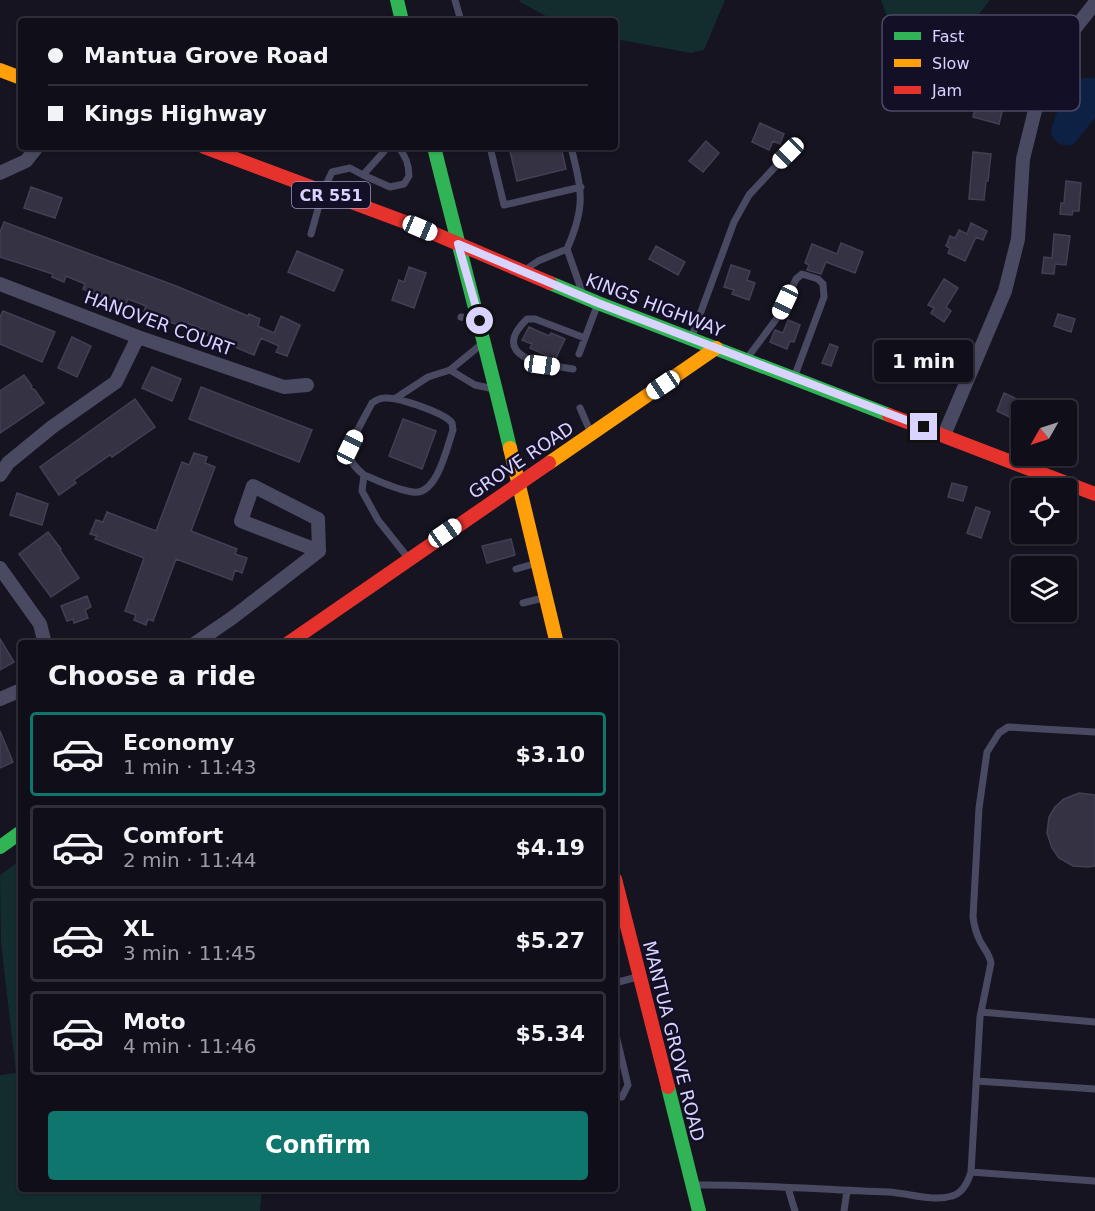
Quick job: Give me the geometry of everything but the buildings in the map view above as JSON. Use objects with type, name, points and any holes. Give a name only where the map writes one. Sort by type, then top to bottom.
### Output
[{"type":"main road","points":[[397,0],[401,18]]},
{"type":"main road","points":[[0,70],[18,77]]},
{"type":"main road","name":"KINGS HIGHWAY","points":[[212,150],[458,244],[598,303],[1095,494]]},
{"type":"main road","points":[[435,150],[480,321],[556,640]]},
{"type":"main road","name":"GROVE ROAD","points":[[293,640],[716,348]]},
{"type":"main road","points":[[0,847],[18,834]]},
{"type":"main road","name":"MANTUA GROVE ROAD","points":[[618,891],[699,1211]]},
{"type":"street","points":[[1080,21],[1095,3]]},
{"type":"street","points":[[944,435],[1005,291],[1018,239],[1023,159],[1035,111]]},
{"type":"street","points":[[0,172],[26,161],[35,150]]},
{"type":"street","name":"HANOVER COURT","points":[[0,284],[138,337],[284,387],[307,385]]},
{"type":"street","points":[[0,475],[8,463],[116,382],[138,337]]},
{"type":"street","points":[[253,486],[318,519],[319,551],[241,521],[253,486]]},
{"type":"street","points":[[200,640],[319,551]]},
{"type":"street","points":[[0,568],[40,624],[44,640]]},
{"type":"street","points":[[0,699],[18,691]]},
{"type":"lane","points":[[455,0],[459,18]]},
{"type":"lane","points":[[363,175],[385,150]]},
{"type":"lane","points":[[311,234],[323,191],[332,172],[350,168],[390,187],[404,184],[410,176],[409,166],[400,150]]},
{"type":"lane","points":[[491,150],[504,205],[581,187]]},
{"type":"lane","points":[[572,150],[581,187],[582,205],[577,226],[567,249],[583,297]]},
{"type":"lane","points":[[691,339],[734,222],[749,195],[788,153]]},
{"type":"lane","points":[[523,271],[538,261],[567,249]]},
{"type":"lane","points":[[746,360],[780,314],[796,279],[802,274],[818,279],[823,284],[824,297],[794,378]]},
{"type":"lane","points":[[579,354],[598,303]]},
{"type":"lane","points":[[461,317],[480,321]]},
{"type":"lane","points":[[573,369],[542,365],[521,357],[516,352],[515,335],[527,319],[535,319],[585,338]]},
{"type":"lane","points":[[396,398],[428,377],[450,370],[484,341]]},
{"type":"lane","points":[[450,370],[475,385],[496,389]]},
{"type":"lane","points":[[396,398],[444,417],[452,423],[453,430],[436,477],[424,491],[415,493],[364,476],[350,457],[350,447],[372,403],[377,399],[396,398]]},
{"type":"lane","points":[[580,408],[591,434]]},
{"type":"lane","points":[[364,476],[362,491],[378,520],[409,559]]},
{"type":"lane","points":[[516,569],[538,562]]},
{"type":"lane","points":[[523,603],[545,597]]},
{"type":"lane","points":[[692,1185],[746,1184],[890,1192],[943,1198],[956,1195],[968,1184],[971,1172],[981,1012],[991,963],[989,954],[981,943],[975,928],[973,917],[980,808],[987,752],[999,733],[1008,727],[1095,732]]},
{"type":"lane","points":[[618,982],[639,977]]},
{"type":"lane","points":[[981,1012],[1095,1022]]},
{"type":"lane","points":[[618,1043],[628,1085],[622,1097],[618,1098]]},
{"type":"lane","points":[[976,1081],[1095,1089]]},
{"type":"lane","points":[[971,1172],[1095,1181]]},
{"type":"lane","points":[[788,1188],[795,1211]]},
{"type":"lane","points":[[844,1211],[847,1191]]},
{"type":"green space","points":[[519,0],[725,0],[704,50],[691,53],[618,40],[618,18],[549,18]]},
{"type":"green space","points":[[881,0],[990,0],[979,15],[886,15]]},
{"type":"green space","points":[[18,862],[18,1192],[262,1192],[260,1211],[0,1211],[0,1075],[16,1073],[1,942],[0,875]]},
{"type":"water","points":[[1084,78],[1095,78],[1095,118],[1073,145],[1062,145],[1054,139],[1051,133],[1052,126],[1058,111],[1080,111],[1080,81]]},
{"type":"traffic: fast","points":[[397,0],[401,18]]},
{"type":"traffic: fast","points":[[435,150],[510,448]]},
{"type":"traffic: fast","points":[[550,283],[889,415]]},
{"type":"traffic: fast","points":[[0,847],[18,834]]},
{"type":"traffic: fast","points":[[668,1087],[699,1211]]},
{"type":"traffic: slow","points":[[0,70],[18,77]]},
{"type":"traffic: slow","points":[[549,463],[716,348]]},
{"type":"traffic: slow","points":[[510,448],[556,640]]},
{"type":"traffic: jam","points":[[212,150],[421,228],[550,283]]},
{"type":"traffic: jam","points":[[889,415],[1095,494]]},
{"type":"traffic: jam","points":[[293,640],[549,463]]},
{"type":"traffic: jam","points":[[618,891],[668,1087]]},
{"type":"route","points":[[480,321],[458,244],[598,303],[924,427]]}]
